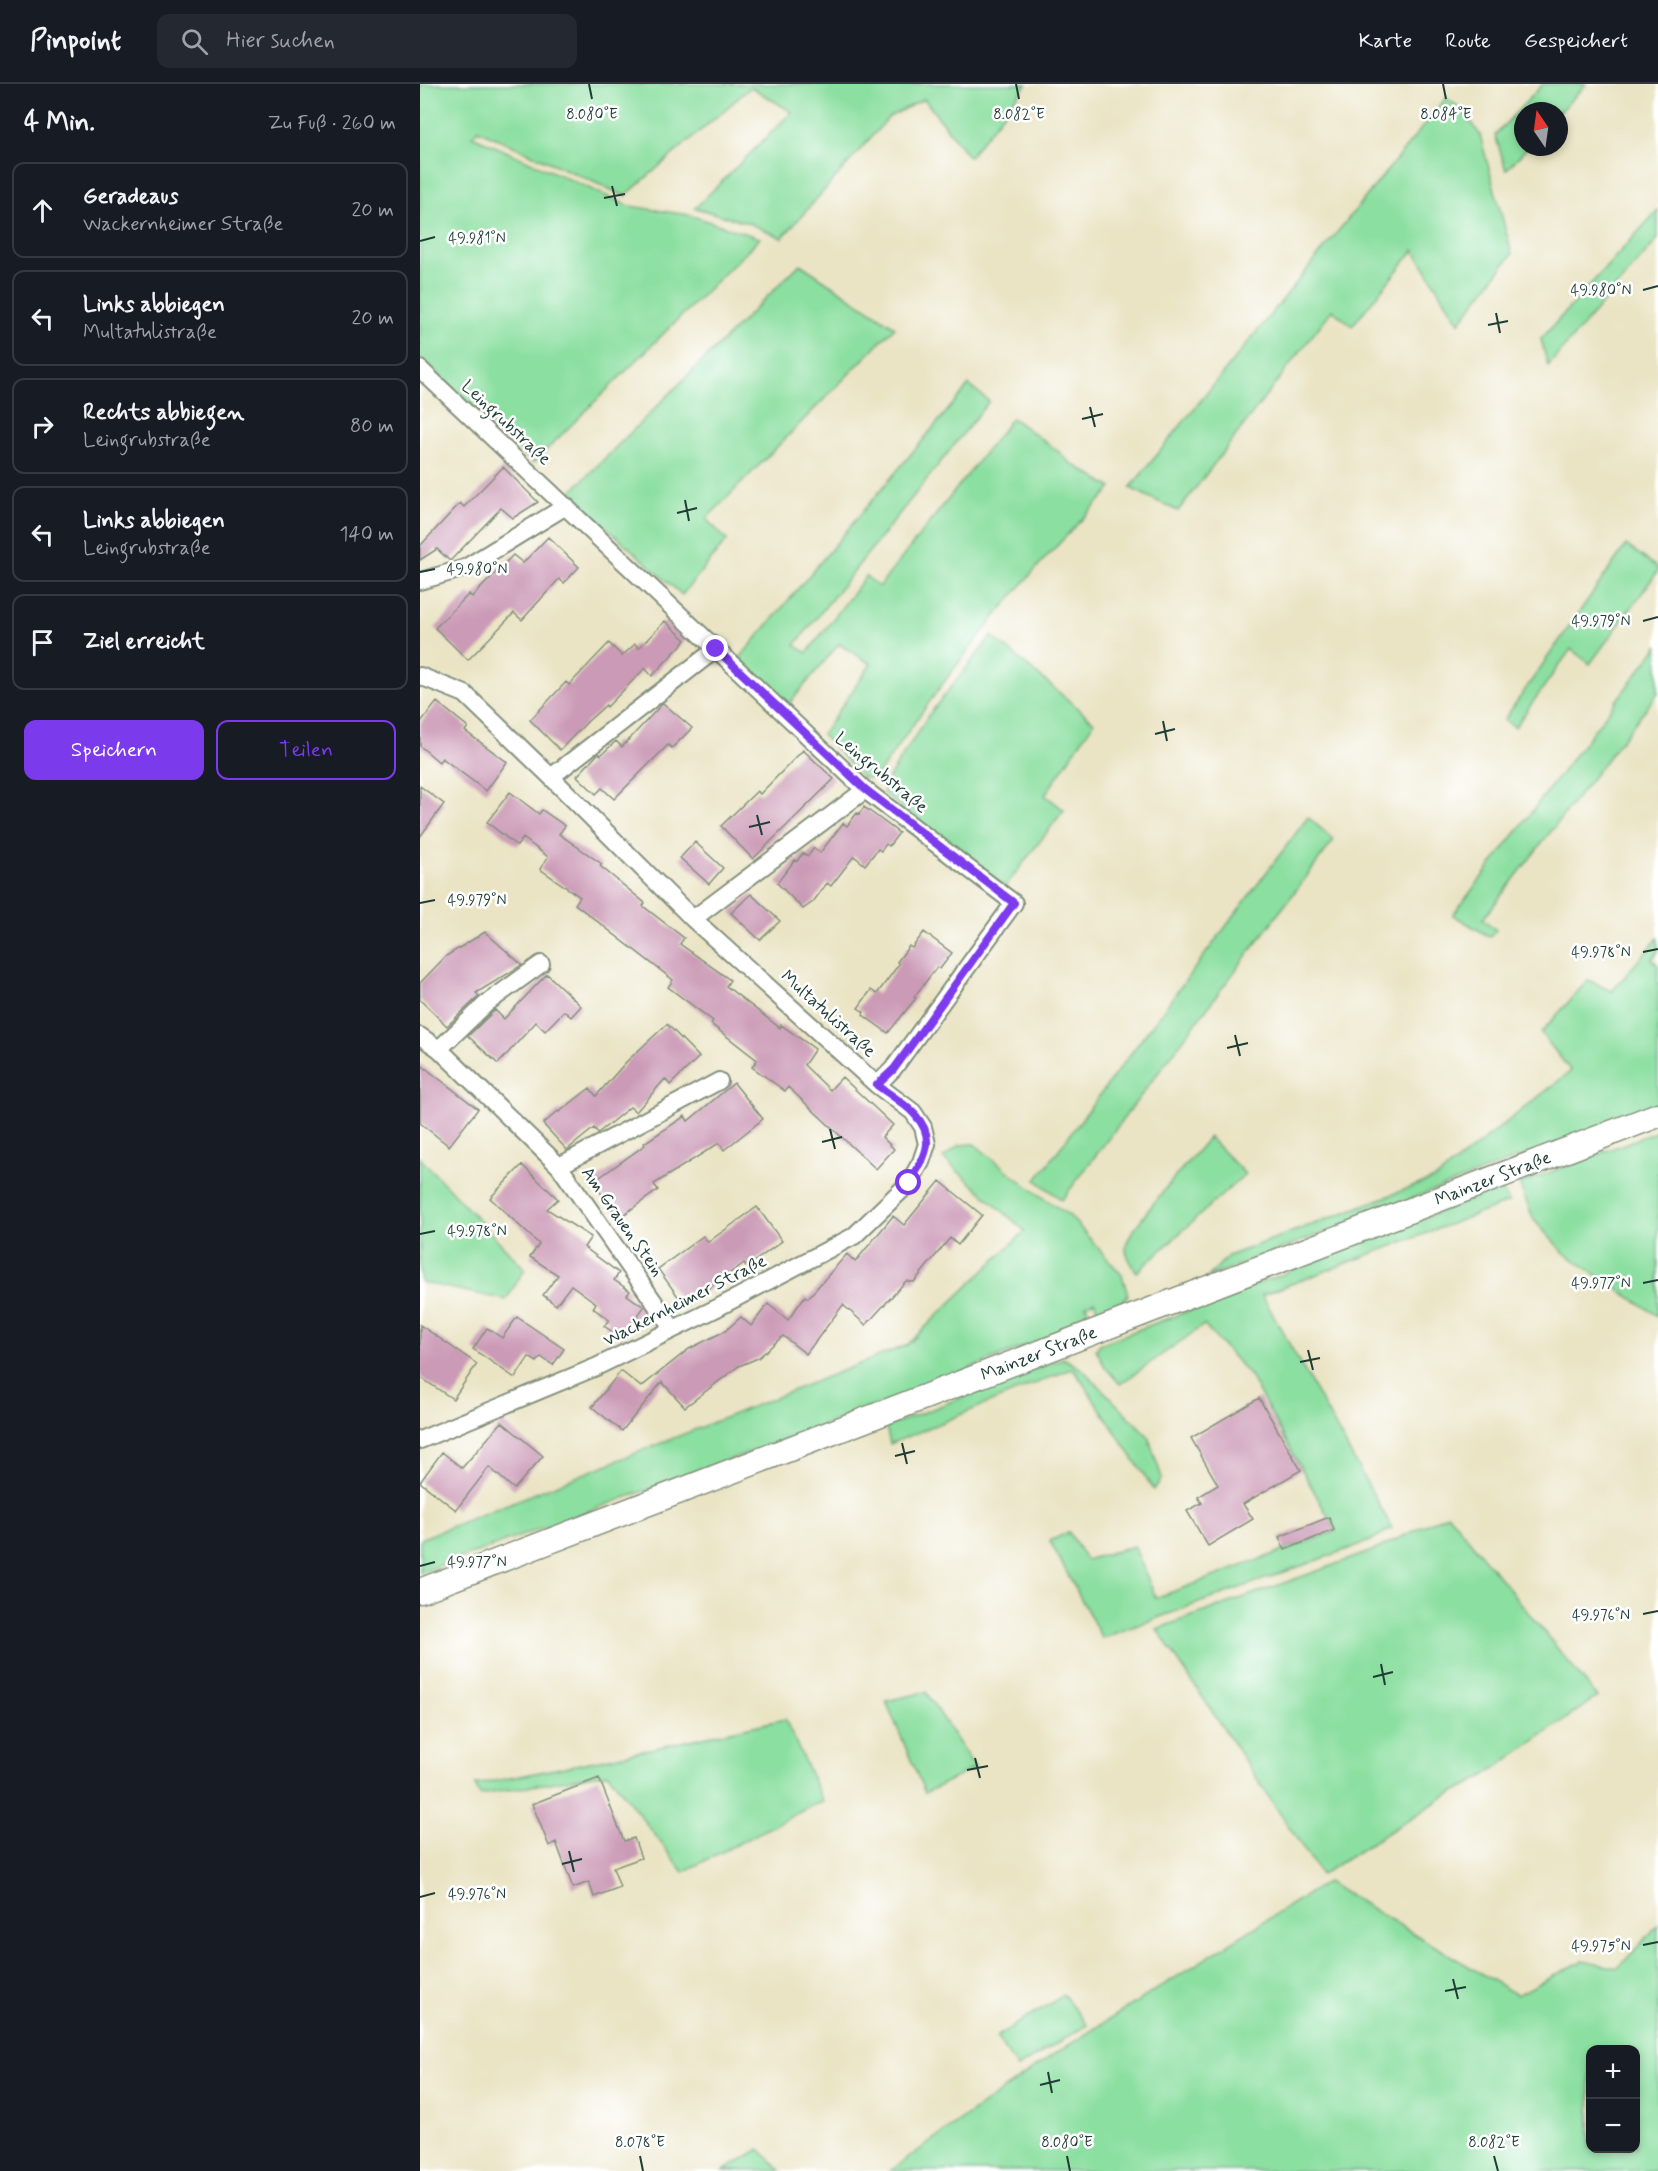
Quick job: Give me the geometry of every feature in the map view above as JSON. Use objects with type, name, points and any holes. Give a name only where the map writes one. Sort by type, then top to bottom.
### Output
[{"type":"main road","name":"Mainzer Straße","points":[[420,1591],[1658,1115]]},
{"type":"street","name":"Leingrubstraße","points":[[420,369],[866,790],[1014,903],[894,1069],[877,1085]]},
{"type":"street","points":[[420,581],[465,567],[566,506]]},
{"type":"street","points":[[551,777],[716,649]]},
{"type":"street","name":"Multatulistraße","points":[[420,676],[465,694],[693,919],[877,1085],[913,1112],[923,1127],[927,1144]]},
{"type":"street","points":[[693,919],[866,790]]},
{"type":"street","points":[[439,1049],[487,1003],[541,964]]},
{"type":"street","name":"Am Grauen Stein","points":[[420,1036],[439,1049],[560,1166],[673,1329]]},
{"type":"street","name":"Am Grauen Stein","points":[[560,1166],[719,1081]]},
{"type":"street","name":"Wackernheimer Straße","points":[[420,1440],[596,1367],[717,1308],[854,1236],[909,1183],[921,1162],[927,1144]]},
{"type":"green space","points":[[420,84],[1027,84],[969,157],[924,99],[889,117],[782,238],[749,223],[695,208],[792,112],[751,87],[625,196],[478,130],[472,136],[629,206],[689,215],[760,238],[533,463],[420,358]]},
{"type":"green space","points":[[1543,84],[1586,84],[1568,103],[1526,102]]},
{"type":"green space","points":[[1446,98],[1462,109],[1480,135],[1512,254],[1459,323],[1414,250],[1352,326],[1332,310],[1178,511],[1130,488]]},
{"type":"green space","points":[[1514,115],[1514,156],[1519,156],[1506,170],[1495,135]]},
{"type":"green space","points":[[1658,210],[1658,239],[1548,366],[1541,339]]},
{"type":"green space","points":[[800,264],[895,327],[706,519],[727,540],[682,595],[569,494]]},
{"type":"green space","points":[[969,385],[989,401],[795,645],[807,653],[866,576],[879,587],[1012,418],[1058,451],[1069,462],[1112,488],[1040,564],[996,615],[934,695],[876,778],[863,778],[822,735],[871,664],[839,644],[788,705],[739,659]]},
{"type":"green space","points":[[1626,545],[1658,568],[1658,571],[1590,664],[1571,649],[1515,727],[1504,720]]},
{"type":"green space","points":[[992,636],[1094,722],[1045,795],[1064,810],[1005,887],[883,793],[886,782],[928,716]]},
{"type":"green space","points":[[1658,646],[1658,693],[1483,919],[1496,930],[1490,937],[1453,915]]},
{"type":"green space","points":[[1308,817],[1334,840],[1062,1200],[1036,1180]]},
{"type":"green space","points":[[1658,938],[1658,952],[1652,959],[1658,965],[1658,1104],[1208,1277],[1228,1256],[1436,1178],[1571,1071],[1541,1033],[1588,980],[1612,991]]},
{"type":"green space","points":[[1658,1131],[1658,1316],[1564,1253],[1534,1220],[1519,1184]]},
{"type":"green space","points":[[1209,1137],[1245,1174],[1137,1272],[1127,1253],[1126,1246],[1129,1237],[1149,1209]]},
{"type":"green space","points":[[974,1144],[1070,1216],[1122,1275],[1128,1295],[1118,1307],[1101,1315],[1094,1301],[1086,1305],[1092,1320],[873,1407],[420,1573],[420,1539],[907,1345],[1025,1231],[943,1158],[960,1145]]},
{"type":"green space","points":[[420,1158],[525,1269],[506,1300],[420,1282]]},
{"type":"green space","points":[[1501,1188],[1509,1202],[1262,1295],[1392,1528],[1370,1541],[1102,1638],[1050,1541],[1069,1532],[1086,1560],[1134,1546],[1156,1598],[1336,1531],[1250,1376],[1204,1325],[1120,1384],[1105,1367],[1096,1349],[1100,1344]]},
{"type":"green space","points":[[1063,1358],[1082,1369],[1148,1436],[1162,1478],[1154,1490],[1073,1368],[890,1444],[886,1427]]},
{"type":"green space","points":[[1448,1514],[1597,1697],[1481,1778],[1444,1797],[1321,1875],[1157,1629],[1375,1550]]},
{"type":"green space","points":[[926,1692],[975,1768],[925,1793],[886,1701]]},
{"type":"green space","points":[[785,1719],[823,1802],[683,1872],[608,1773],[480,1795],[475,1785],[605,1759]]},
{"type":"green space","points":[[1327,1882],[1517,1995],[1582,1961],[1618,1968],[1658,1925],[1658,2171],[890,2171],[1048,2058]]},
{"type":"green space","points":[[1064,1995],[1087,2025],[1017,2068],[996,2037]]},
{"type":"green space","points":[[760,2149],[781,2171],[723,2171]]},
{"type":"building","points":[[503,467],[538,502],[513,518],[501,508],[450,561],[437,549],[420,560],[420,546],[460,503],[464,507]]},
{"type":"building","points":[[548,537],[579,567],[564,583],[559,579],[522,620],[514,613],[468,660],[435,628],[469,594],[472,597],[513,555],[523,563]]},
{"type":"building","points":[[665,621],[686,640],[652,676],[645,668],[560,750],[530,720],[566,682],[569,685],[609,643],[622,656],[635,644],[639,648]]},
{"type":"building","points":[[437,702],[468,727],[465,731],[507,762],[486,791],[442,758],[439,762],[420,746],[420,723]]},
{"type":"building","points":[[663,703],[692,728],[672,748],[668,745],[614,799],[602,788],[596,794],[577,776],[599,753],[601,755],[616,741],[622,747]]},
{"type":"building","points":[[803,750],[834,779],[753,859],[721,826],[757,791],[760,794]]},
{"type":"building","points":[[420,786],[444,804],[420,837]]},
{"type":"building","points":[[510,792],[539,814],[542,810],[565,826],[559,834],[602,864],[600,866],[645,903],[643,906],[684,938],[680,944],[730,980],[726,986],[780,1028],[781,1025],[815,1049],[804,1065],[830,1090],[842,1077],[893,1125],[882,1137],[894,1149],[876,1169],[788,1087],[785,1091],[752,1067],[757,1060],[711,1024],[713,1021],[668,987],[673,980],[575,904],[580,897],[540,869],[548,857],[523,838],[517,846],[487,822]]},
{"type":"building","points":[[864,807],[899,833],[889,846],[886,844],[881,851],[878,849],[865,865],[854,856],[831,886],[827,883],[813,902],[803,909],[777,883],[803,853],[808,856],[814,848],[820,853],[843,823],[847,826]]},
{"type":"building","points":[[695,842],[723,868],[709,884],[680,858]]},
{"type":"building","points":[[751,894],[780,921],[760,940],[731,913]]},
{"type":"building","points":[[485,932],[522,965],[476,993],[479,996],[447,1026],[420,1000],[420,983],[446,956]]},
{"type":"building","points":[[924,932],[952,953],[940,969],[937,967],[888,1033],[863,1015],[864,1012],[858,1008],[871,990],[877,994],[909,946],[912,948]]},
{"type":"building","points":[[547,974],[581,1006],[571,1017],[564,1011],[545,1031],[536,1022],[498,1064],[468,1036],[495,1010],[504,1019]]},
{"type":"building","points":[[667,1024],[699,1057],[670,1085],[665,1079],[636,1112],[630,1107],[598,1133],[594,1128],[567,1150],[543,1124],[590,1088],[596,1096],[626,1062]]},
{"type":"building","points":[[420,1064],[478,1109],[449,1146],[420,1123]]},
{"type":"building","points":[[734,1083],[763,1119],[724,1150],[719,1143],[654,1184],[658,1190],[619,1218],[593,1182],[645,1145],[644,1143],[685,1116],[688,1121]]},
{"type":"building","points":[[522,1165],[558,1199],[547,1209],[591,1237],[584,1247],[619,1273],[614,1280],[630,1291],[627,1295],[644,1307],[622,1338],[604,1326],[609,1320],[593,1308],[596,1303],[571,1285],[556,1305],[543,1295],[558,1275],[530,1257],[539,1244],[490,1198]]},
{"type":"building","points":[[940,1181],[982,1215],[958,1245],[950,1238],[914,1282],[906,1281],[866,1325],[843,1305],[806,1354],[783,1336],[758,1358],[739,1366],[685,1407],[662,1382],[622,1431],[592,1407],[621,1371],[641,1387],[689,1349],[725,1331],[741,1317],[751,1326],[768,1304],[788,1320],[805,1296],[808,1298],[847,1254],[855,1262],[893,1216],[904,1225]]},
{"type":"building","points":[[757,1207],[782,1241],[747,1267],[744,1263],[685,1306],[658,1269],[703,1236],[708,1242]]},
{"type":"building","points":[[517,1317],[564,1349],[553,1365],[541,1357],[537,1362],[529,1357],[515,1378],[473,1349],[487,1328],[502,1338]]},
{"type":"building","points":[[420,1325],[477,1364],[453,1399],[420,1377]]},
{"type":"building","points":[[1259,1398],[1301,1470],[1243,1504],[1253,1519],[1208,1546],[1187,1511],[1202,1503],[1198,1497],[1218,1485],[1191,1438]]},
{"type":"building","points":[[502,1422],[543,1456],[514,1489],[489,1467],[456,1510],[420,1482],[442,1452],[462,1468]]},
{"type":"building","points":[[1329,1517],[1334,1530],[1285,1550],[1279,1537]]},
{"type":"building","points":[[599,1778],[624,1841],[634,1838],[641,1858],[613,1868],[620,1887],[594,1897],[589,1882],[573,1888],[556,1842],[549,1846],[532,1804]]},
{"type":"route","points":[[716,649],[866,790],[1014,903],[894,1069],[877,1085],[913,1112],[923,1127],[927,1144],[921,1162],[909,1183]]}]
